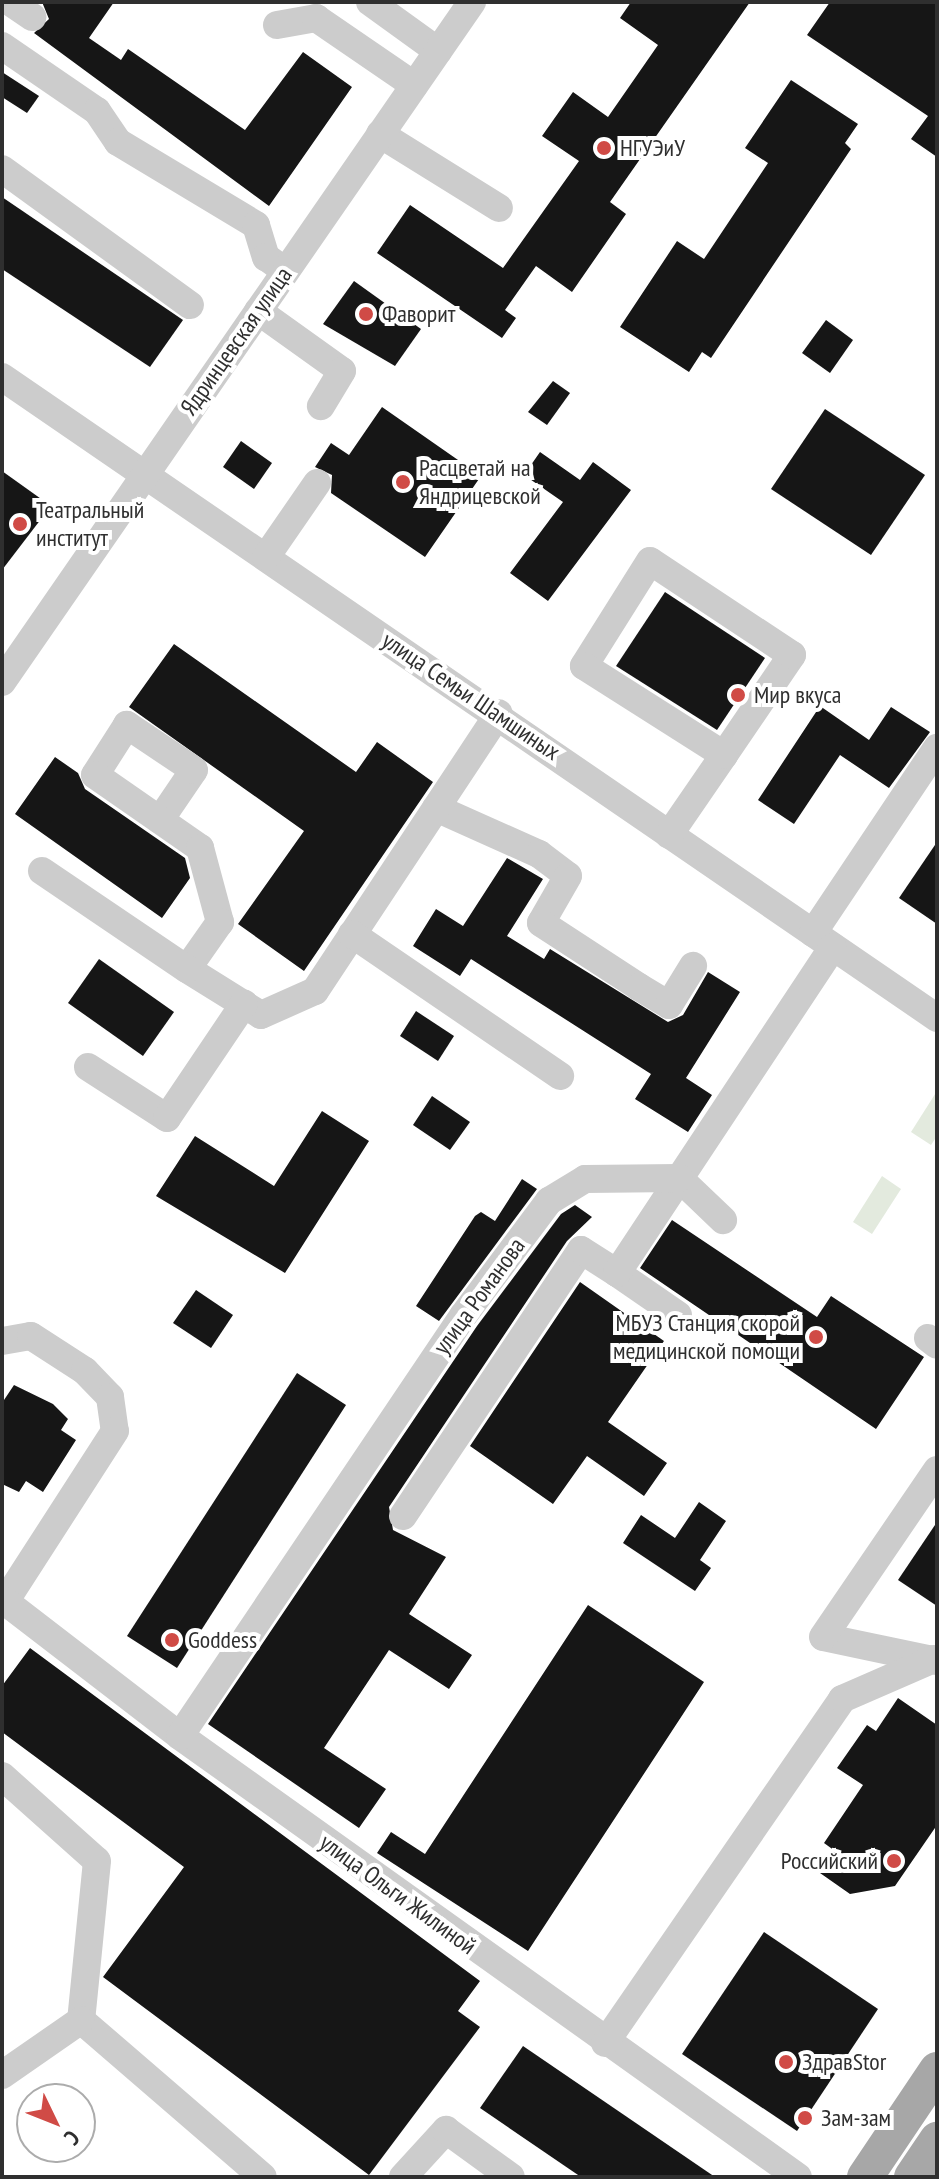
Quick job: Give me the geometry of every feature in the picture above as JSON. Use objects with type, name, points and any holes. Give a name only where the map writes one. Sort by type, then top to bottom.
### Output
[{"type":"main road","points":[[865,2177],[937,2070]]},
{"type":"main road","points":[[912,2177],[937,2140]]},
{"type":"street","points":[[370,2],[438,51]]},
{"type":"street","name":"Ядринцевская улица","points":[[2,682],[472,2]]},
{"type":"street","points":[[277,25],[316,18],[414,85]]},
{"type":"street","points":[[2,46],[97,111],[118,142],[256,225],[266,257],[285,271]]},
{"type":"street","points":[[380,134],[499,208]]},
{"type":"street","points":[[2,169],[190,305]]},
{"type":"street","points":[[258,311],[342,371],[321,406]]},
{"type":"street","name":"улица Семьи Шамшиных","points":[[2,377],[499,713],[669,835],[937,1018]]},
{"type":"street","points":[[266,557],[317,483]]},
{"type":"street","points":[[669,835],[724,755],[792,655],[650,561],[584,666],[724,755]]},
{"type":"street","points":[[42,871],[261,1015],[315,991],[499,713]]},
{"type":"street","points":[[617,1273],[679,1178],[937,748]]},
{"type":"street","points":[[436,808],[539,854],[568,876],[541,923],[639,987],[669,1005],[693,966]]},
{"type":"street","points":[[160,820],[200,848],[220,922],[187,969]]},
{"type":"street","points":[[352,934],[560,1076]]},
{"type":"street","points":[[88,1067],[167,1118],[244,1004]]},
{"type":"street","points":[[679,1178],[723,1220]]},
{"type":"street","name":"улица Романова","points":[[180,1736],[463,1316],[549,1201],[585,1179],[679,1178]]},
{"type":"street","points":[[403,1516],[581,1250],[678,1315]]},
{"type":"street","points":[[2,1341],[31,1336],[85,1371],[110,1397],[115,1431],[4,1601]]},
{"type":"street","points":[[935,1660],[823,1637],[937,1470]]},
{"type":"street","name":"улица Ольги Жилиной","points":[[4,1601],[180,1736],[605,2043],[798,2177]]},
{"type":"street","points":[[605,2043],[842,1699],[935,1660]]},
{"type":"street","points":[[2,1776],[97,1861],[81,2020],[2,2075]]},
{"type":"street","points":[[81,2020],[263,2177]]},
{"type":"street","points":[[403,2177],[446,2130],[511,2177]]},
{"type":"shaded area","points":[[937,1091],[937,1136],[931,1145],[911,1132]]},
{"type":"shaded area","points":[[882,1176],[901,1189],[872,1234],[853,1222]]},
{"type":"building","points":[[42,2],[114,2],[89,38],[121,60],[128,49],[245,130],[303,52],[352,87],[269,206],[34,33],[49,19]]},
{"type":"building","name":"НГУЭиУ","points":[[631,2],[750,2],[610,202],[626,214],[572,292],[536,266],[505,310],[516,318],[502,338],[377,253],[410,205],[503,268],[579,161],[542,136],[573,92],[608,117],[658,45],[620,18]]},
{"type":"building","points":[[830,2],[937,2],[937,157],[911,139],[928,116],[807,35]]},
{"type":"building","points":[[2,72],[39,96],[27,113],[2,97]]},
{"type":"building","points":[[791,80],[858,124],[845,143],[851,149],[711,358],[702,352],[689,372],[620,327],[677,241],[704,259],[768,163],[745,148]]},
{"type":"building","points":[[2,197],[183,320],[150,367],[2,269]]},
{"type":"building","name":"Фаворит","points":[[354,281],[421,329],[395,366],[323,324]]},
{"type":"building","points":[[826,320],[853,340],[830,373],[802,353]]},
{"type":"building","points":[[553,381],[570,393],[547,425],[528,412]]},
{"type":"building","name":"Расцветай на Яндрицевской","points":[[382,407],[481,476],[425,557],[331,493],[332,475],[315,467],[331,443],[349,455]]},
{"type":"building","points":[[825,409],[925,475],[871,555],[771,489]]},
{"type":"building","points":[[241,441],[272,463],[254,489],[223,467]]},
{"type":"building","points":[[540,452],[580,480],[593,462],[631,490],[548,601],[510,573],[563,502],[524,475]]},
{"type":"building","name":"Театральный институт","points":[[2,471],[51,506],[2,570]]},
{"type":"building","points":[[665,592],[765,658],[717,730],[616,666]]},
{"type":"building","points":[[174,644],[356,772],[377,742],[433,782],[304,971],[238,924],[304,831],[129,707]]},
{"type":"building","points":[[820,706],[869,740],[891,707],[930,732],[889,788],[840,755],[794,824],[758,800]]},
{"type":"building","points":[[55,757],[78,773],[85,789],[185,858],[190,878],[162,918],[15,814]]},
{"type":"building","points":[[937,842],[937,924],[899,898]]},
{"type":"building","points":[[507,858],[543,879],[507,936],[544,959],[550,949],[668,1022],[683,1015],[708,972],[740,992],[686,1078],[712,1095],[688,1132],[635,1099],[651,1074],[471,959],[460,976],[413,946],[436,909],[463,926]]},
{"type":"building","points":[[99,959],[174,1012],[143,1056],[68,1003]]},
{"type":"building","points":[[416,1011],[454,1036],[438,1061],[400,1036]]},
{"type":"building","points":[[432,1096],[470,1122],[450,1150],[413,1125]]},
{"type":"building","points":[[322,1111],[369,1141],[285,1273],[156,1196],[195,1136],[274,1186]]},
{"type":"building","points":[[522,1179],[537,1189],[439,1321],[416,1306],[475,1216],[481,1212],[495,1221]]},
{"type":"building","points":[[575,1205],[592,1217],[567,1241],[389,1507],[393,1530],[446,1557],[409,1614],[472,1655],[449,1689],[389,1650],[324,1748],[386,1789],[359,1828],[208,1724],[477,1326],[561,1214]]},
{"type":"building","name":"МБУЗ Станция скорой медицинской помощи","points":[[672,1220],[817,1317],[831,1296],[924,1357],[876,1429],[640,1268]]},
{"type":"building","points":[[580,1282],[664,1341],[608,1422],[667,1463],[644,1496],[587,1456],[553,1504],[470,1446]]},
{"type":"building","points":[[196,1290],[233,1315],[211,1348],[173,1323]]},
{"type":"building","points":[[297,1373],[346,1405],[177,1668],[127,1636]]},
{"type":"building","points":[[14,1385],[53,1404],[68,1419],[61,1430],[76,1440],[43,1492],[26,1481],[19,1492],[2,1484],[2,1403]]},
{"type":"building","points":[[699,1502],[726,1521],[700,1560],[711,1568],[695,1591],[623,1543],[641,1515],[675,1538]]},
{"type":"building","points":[[937,1522],[937,1606],[898,1580]]},
{"type":"building","points":[[588,1605],[704,1682],[528,1951],[377,1853],[391,1832],[425,1854]]},
{"type":"building","points":[[30,1648],[480,1981],[458,2011],[480,2027],[369,2175],[103,1977],[184,1867],[2,1732],[2,1686]]},
{"type":"building","points":[[898,1698],[937,1725],[937,1825],[895,1886],[850,1894],[820,1873],[835,1851],[824,1843],[863,1785],[837,1768],[867,1725],[876,1731]]},
{"type":"building","points":[[764,1932],[878,2009],[797,2131],[682,2054]]},
{"type":"building","points":[[523,2046],[715,2177],[581,2177],[480,2108]]},
{"type":"place","name":"НГУЭиУ","points":[[604,148]]},
{"type":"place","name":"Фаворит","points":[[366,314]]},
{"type":"place","name":"Расцветай на Яндрицевской","points":[[403,482]]},
{"type":"place","name":"Театральный институт","points":[[20,524]]},
{"type":"place","name":"Мир вкуса","points":[[738,695]]},
{"type":"place","name":"МБУЗ Станция скорой медицинской помощи","points":[[816,1337]]},
{"type":"place","name":"Goddess","points":[[172,1640]]},
{"type":"place","name":"Российский","points":[[894,1861]]},
{"type":"place","name":"ЗдравStor","points":[[786,2062]]},
{"type":"place","name":"Зам-зам","points":[[805,2118]]}]
